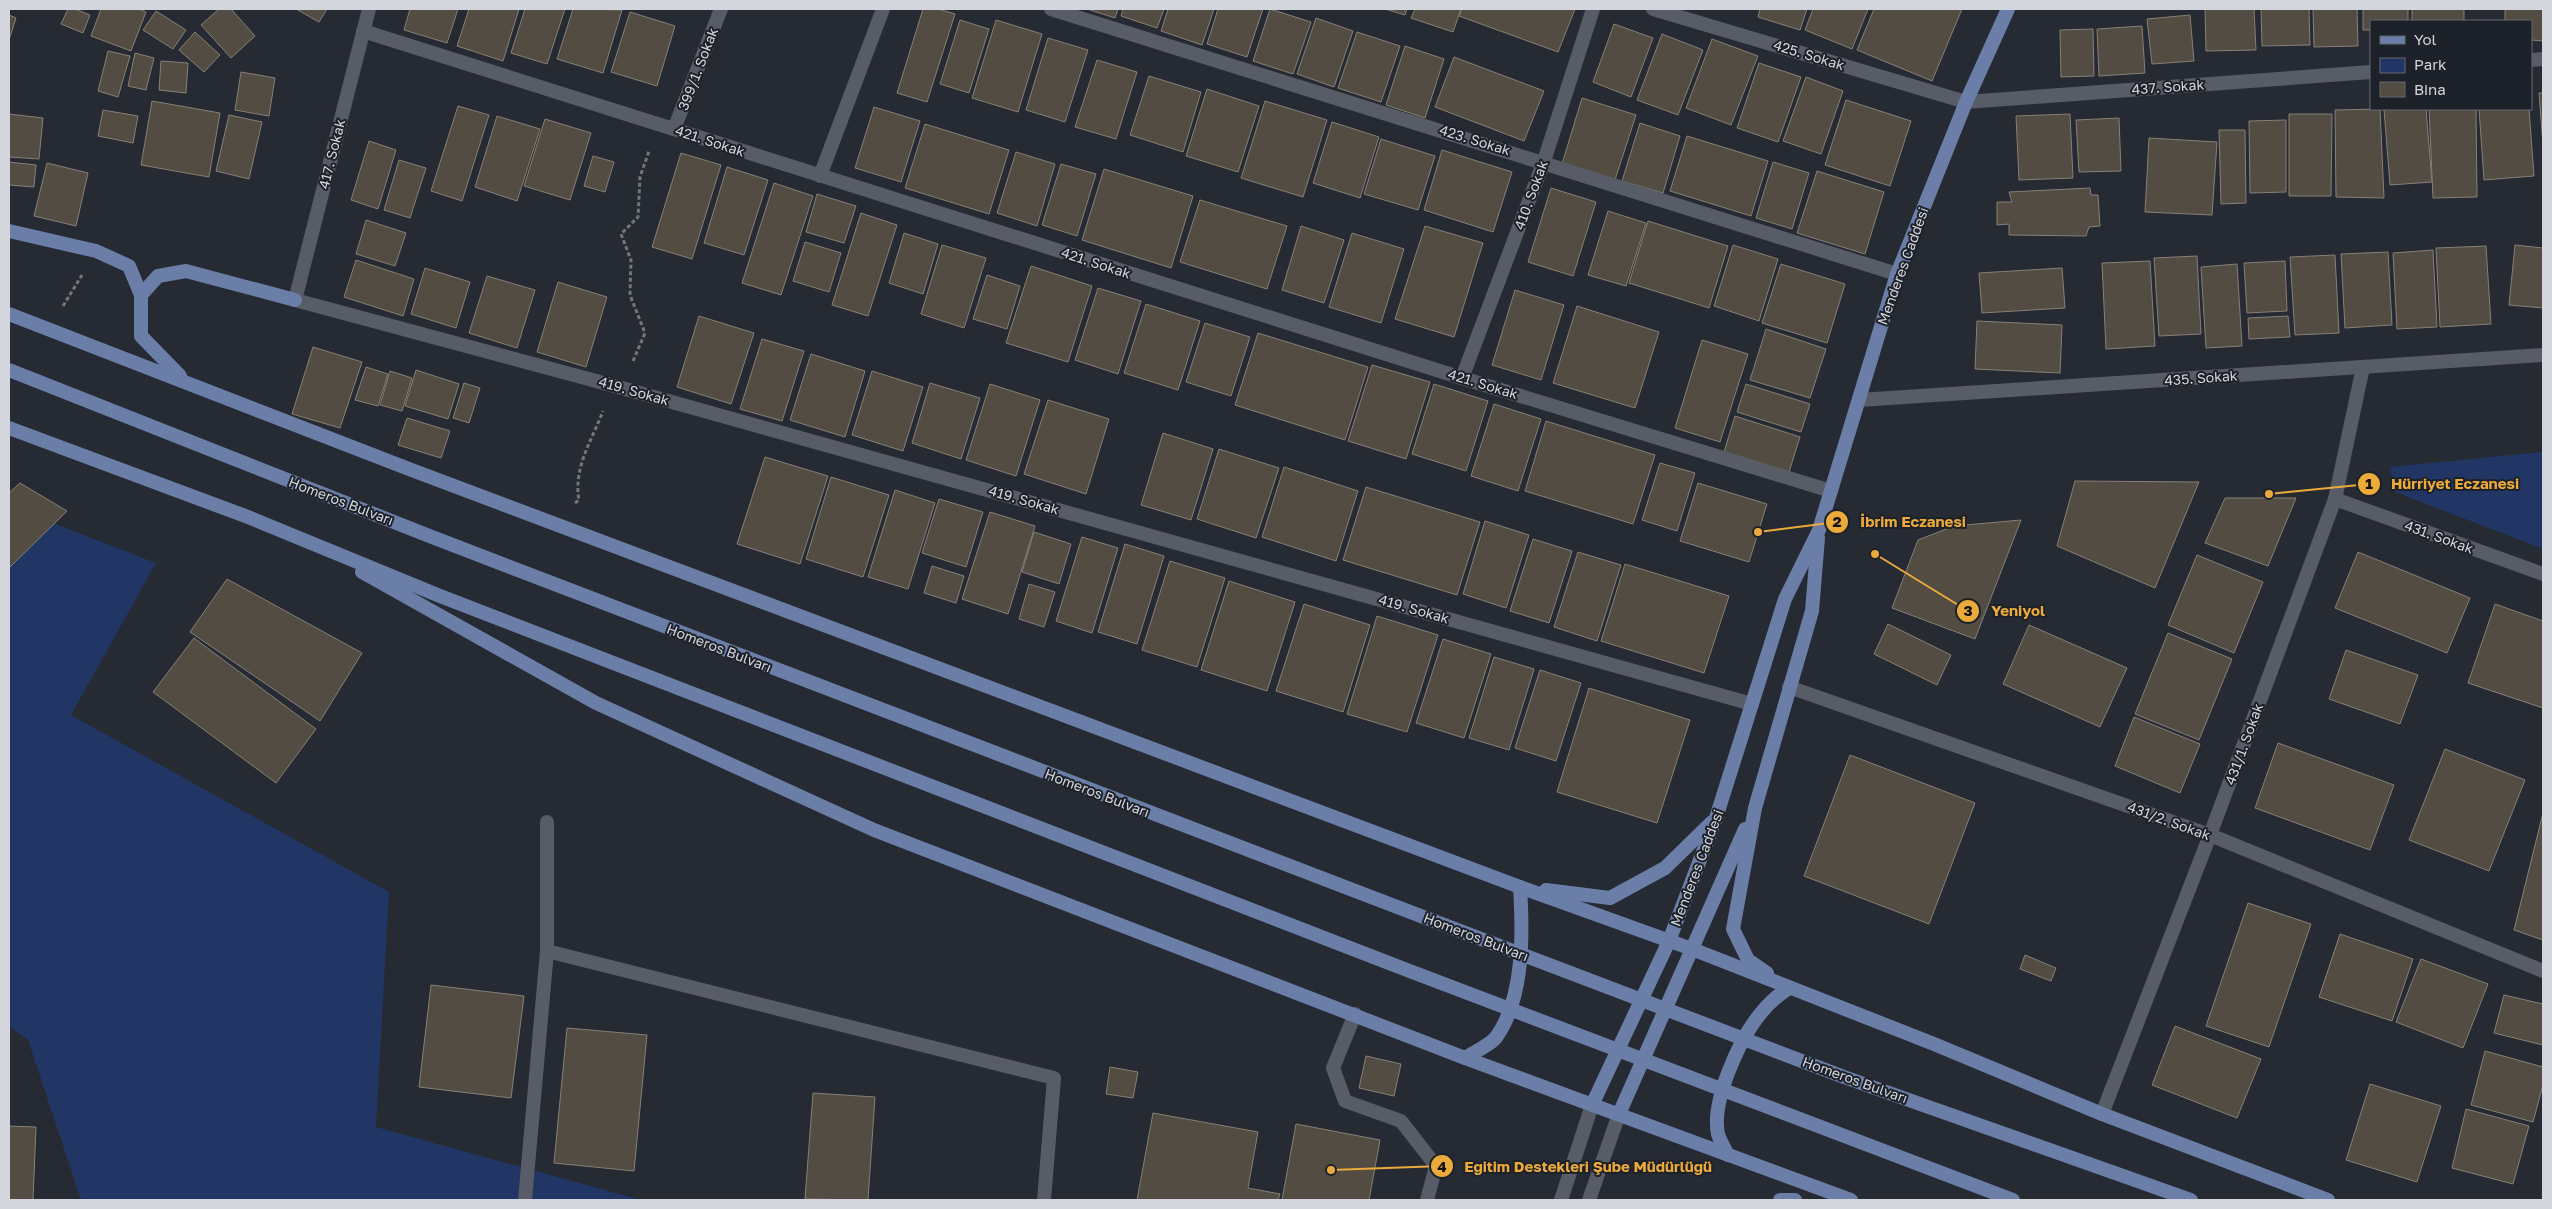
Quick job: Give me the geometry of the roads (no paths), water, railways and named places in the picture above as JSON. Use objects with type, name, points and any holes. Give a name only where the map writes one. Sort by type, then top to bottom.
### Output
[{"type":"main road","name":"Menderes Caddesi","points":[[1592,1105],[1669,941],[1716,818],[1785,599],[1818,530],[1898,274],[1966,102],[2008,9]]},
{"type":"main road","points":[[9,231],[96,251],[128,266],[141,295],[141,336],[184,380]]},
{"type":"main road","points":[[141,295],[158,276],[186,271],[295,300]]},
{"type":"main road","points":[[9,314],[554,524],[1520,887],[1692,949],[1934,1044],[2102,1114],[2328,1200]]},
{"type":"main road","name":"Homeros Bulvarı","points":[[9,370],[460,548],[1426,918],[1844,1076],[2191,1200]]},
{"type":"main road","points":[[9,428],[248,517],[440,596],[1407,970],[2013,1200]]},
{"type":"main road","name":"Menderes Caddesi","points":[[1755,808],[1812,611],[1818,530]]},
{"type":"main road","points":[[309,543],[596,703],[874,830],[1465,1058],[1851,1200]]},
{"type":"main road","points":[[1619,1114],[1755,808]]},
{"type":"main road","points":[[1755,808],[1733,929],[1748,960],[1789,988]]},
{"type":"main road","points":[[1520,887],[1610,898],[1665,868],[1716,818]]},
{"type":"main road","points":[[1465,1058],[1496,1038],[1511,1006],[1521,949],[1520,887]]},
{"type":"main road","points":[[1728,1155],[1718,1134],[1719,1112],[1733,1063],[1760,1014],[1773,999],[1789,988]]},
{"type":"main road","points":[[1780,1200],[1796,1200]]},
{"type":"street","name":"417. Sokak","points":[[295,300],[369,9]]},
{"type":"street","name":"399/1. Sokak","points":[[674,129],[721,9]]},
{"type":"street","points":[[820,176],[883,9]]},
{"type":"street","name":"423. Sokak","points":[[1051,9],[1544,161],[1898,274]]},
{"type":"street","name":"410. Sokak","points":[[1462,378],[1544,161],[1594,9]]},
{"type":"street","name":"425. Sokak","points":[[1653,9],[1966,102]]},
{"type":"street","name":"421. Sokak","points":[[363,31],[1462,378],[1831,491]]},
{"type":"street","name":"437. Sokak","points":[[1966,102],[2370,72]]},
{"type":"street","name":"419. Sokak","points":[[295,300],[622,388],[1752,704]]},
{"type":"street","name":"435. Sokak","points":[[1859,400],[2543,355]]},
{"type":"street","name":"431/1. Sokak","points":[[2102,1114],[2210,835],[2335,499],[2363,367]]},
{"type":"street","name":"431. Sokak","points":[[2335,499],[2543,574]]},
{"type":"street","name":"431/2. Sokak","points":[[1789,687],[2210,835],[2543,971]]},
{"type":"street","points":[[525,1200],[547,951],[547,822]]},
{"type":"street","points":[[547,951],[1054,1078],[1044,1200]]},
{"type":"street","points":[[1355,1014],[1333,1068],[1345,1101],[1401,1121],[1436,1166],[1427,1200]]},
{"type":"street","name":"Menderes Caddesi","points":[[1561,1200],[1592,1105]]},
{"type":"street","points":[[1589,1200],[1619,1114]]},
{"type":"place","name":"Hürriyet Eczanesi","points":[[2269,494]]},
{"type":"place","name":"İbrim Eczanesi","points":[[1758,532]]},
{"type":"place","name":"Yeniyol","points":[[1875,554]]},
{"type":"place","name":"Eğitim Destekleri Şube Müdürlüğü","points":[[1331,1170]]}]
